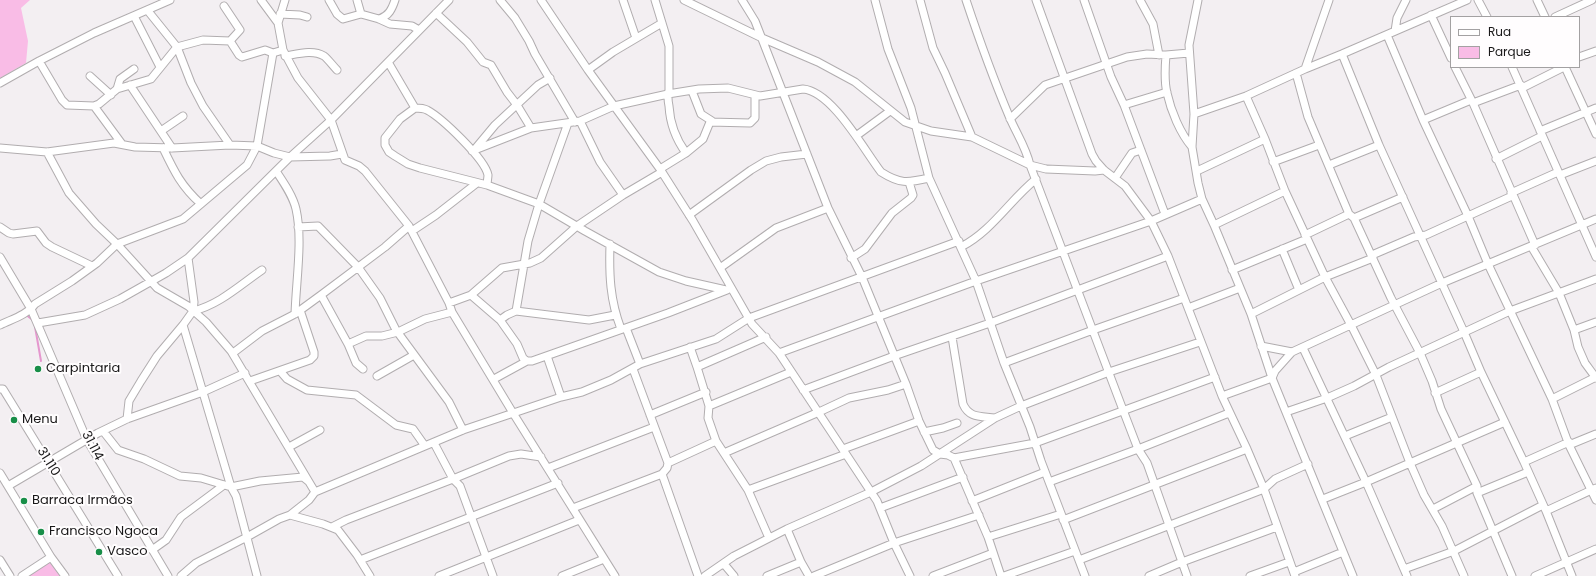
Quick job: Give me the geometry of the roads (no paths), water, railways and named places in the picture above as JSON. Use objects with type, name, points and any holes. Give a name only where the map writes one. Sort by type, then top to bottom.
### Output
[{"type":"street","points":[[0,83],[94,33],[148,11],[170,0]]},
{"type":"street","points":[[261,0],[278,23]]},
{"type":"street","points":[[285,0],[278,23],[284,53],[298,78],[331,120],[342,154],[348,162],[359,166],[364,171],[410,228],[449,303],[452,312],[494,379],[513,413],[558,483],[579,520],[615,576]]},
{"type":"street","points":[[329,0],[337,14],[343,19],[361,14],[390,24],[412,26],[419,30]]},
{"type":"street","points":[[357,0],[361,14]]},
{"type":"street","points":[[379,19],[384,18],[389,14],[395,0]]},
{"type":"street","points":[[38,323],[85,315],[120,299],[166,273],[188,258],[290,157],[331,120],[449,0]]},
{"type":"street","points":[[500,0],[515,18],[574,122],[623,195]]},
{"type":"street","points":[[541,0],[588,70],[661,171],[720,268],[728,289],[752,324],[766,337],[779,353],[845,451],[880,508],[894,543],[910,576]]},
{"type":"street","points":[[623,0],[636,38]]},
{"type":"street","points":[[655,0],[669,46],[668,94],[670,120],[674,133],[686,153]]},
{"type":"street","points":[[684,0],[762,38],[818,62],[855,82],[905,122],[931,131],[972,137],[1030,164],[1046,169],[1104,170]]},
{"type":"street","points":[[742,0],[755,21],[828,208],[851,258],[862,277],[877,317],[906,384],[919,421],[933,450],[940,454],[948,455],[954,458],[1035,443],[1215,377]]},
{"type":"street","points":[[875,0],[888,49],[911,108],[929,178],[976,281],[1004,364],[1085,576]]},
{"type":"street","points":[[920,0],[933,48],[972,137]]},
{"type":"street","points":[[966,0],[978,36],[1010,119],[1028,154],[1030,164],[1138,449],[1147,463],[1187,576]]},
{"type":"street","points":[[1036,0],[1092,154],[1104,170],[1125,186],[1151,221],[1168,256],[1200,342],[1229,413],[1247,448],[1264,489],[1294,574],[1343,552]]},
{"type":"street","points":[[1084,0],[1106,64],[1124,105],[1165,214]]},
{"type":"street","points":[[1140,0],[1153,24],[1162,55],[1167,92],[1172,110],[1183,133],[1192,147]]},
{"type":"street","points":[[1198,0],[1189,45],[1189,53],[1194,114],[1192,147],[1202,199],[1251,314],[1272,378],[1323,499],[1353,576]]},
{"type":"street","points":[[1305,69],[1329,0]]},
{"type":"street","points":[[1395,31],[1397,18],[1406,0]]},
{"type":"street","points":[[1194,114],[1246,96],[1305,69],[1467,0]]},
{"type":"street","points":[[1478,0],[1486,16]]},
{"type":"street","points":[[1537,0],[1545,16]]},
{"type":"street","points":[[1557,16],[1592,0]]},
{"type":"street","points":[[39,61],[67,106],[94,106],[99,104],[117,89],[151,79],[177,47],[204,40],[230,41],[240,30],[224,6]]},
{"type":"street","points":[[148,11],[177,47],[191,83],[203,106],[230,145]]},
{"type":"street","points":[[436,13],[467,42],[483,62],[491,65],[507,92],[518,105],[531,128]]},
{"type":"street","points":[[280,14],[300,15],[307,18]]},
{"type":"street","points":[[1431,15],[1450,56]]},
{"type":"street","points":[[134,16],[160,67]]},
{"type":"street","points":[[588,70],[613,52],[662,23]]},
{"type":"street","points":[[1387,35],[1423,120],[1468,216],[1488,264],[1552,399],[1569,443],[1594,489],[1596,500]]},
{"type":"street","points":[[230,41],[242,57],[265,50],[273,53],[312,52],[323,56],[337,70]]},
{"type":"street","points":[[1580,57],[1596,51]]},
{"type":"street","points":[[0,325],[31,309],[35,304],[72,282],[116,244],[183,219],[247,165],[257,146],[273,53]]},
{"type":"street","points":[[1010,119],[1041,88],[1106,64],[1127,57],[1147,54],[1162,55],[1189,53]]},
{"type":"street","points":[[1342,54],[1379,145],[1481,372],[1545,508],[1572,576]]},
{"type":"street","points":[[388,62],[415,108]]},
{"type":"street","points":[[1456,68],[1472,101],[1533,246],[1559,293],[1574,330],[1585,364],[1596,378],[1552,399]]},
{"type":"street","points":[[1512,68],[1596,256]]},
{"type":"street","points":[[1423,120],[1472,101],[1521,86],[1563,68]]},
{"type":"street","points":[[1565,68],[1596,134]]},
{"type":"street","points":[[117,89],[120,79],[134,69]]},
{"type":"street","points":[[1296,73],[1308,117],[1319,145],[1395,305],[1420,353],[1440,409],[1477,489],[1512,576]]},
{"type":"street","points":[[90,76],[111,95]]},
{"type":"street","points":[[473,150],[538,85],[550,78]]},
{"type":"street","points":[[130,85],[172,148]]},
{"type":"street","points":[[473,150],[531,128],[574,122],[614,106],[668,94],[728,88],[760,96],[808,89],[835,109],[881,172],[898,180],[910,182],[929,178]]},
{"type":"street","points":[[692,91],[701,114],[712,122],[750,123],[754,118],[755,95]]},
{"type":"street","points":[[1124,105],[1167,92]]},
{"type":"street","points":[[1246,96],[1265,139],[1284,191],[1325,277],[1352,325],[1376,375],[1424,495],[1433,509],[1454,551],[1464,576]]},
{"type":"street","points":[[94,106],[122,144]]},
{"type":"street","points":[[487,185],[488,175],[473,150],[450,128],[426,109],[415,108],[400,119],[385,138],[385,145],[389,152],[408,164],[487,185],[539,204],[659,272],[686,281],[728,289]]},
{"type":"street","points":[[1496,159],[1541,133],[1596,108]]},
{"type":"street","points":[[856,136],[890,111]]},
{"type":"street","points":[[161,131],[183,116]]},
{"type":"street","points":[[516,311],[528,241],[539,204],[574,122]]},
{"type":"street","points":[[449,303],[471,295],[502,268],[524,264],[541,258],[577,226],[686,153],[703,139],[709,123],[712,122]]},
{"type":"street","points":[[1197,171],[1265,139]]},
{"type":"street","points":[[0,148],[47,152],[114,143],[135,147],[163,148],[230,145],[257,146],[274,153],[290,157],[330,156],[342,154]]},
{"type":"street","points":[[1273,162],[1319,145]]},
{"type":"street","points":[[1329,165],[1379,145]]},
{"type":"street","points":[[163,148],[178,179],[188,193],[201,204]]},
{"type":"street","points":[[1114,178],[1132,153],[1141,150]]},
{"type":"street","points":[[47,152],[68,193],[96,224],[157,288],[188,306],[206,322],[233,353],[315,492]]},
{"type":"street","points":[[689,215],[751,170],[766,161],[781,157],[807,154]]},
{"type":"street","points":[[1251,314],[1325,277],[1412,238],[1468,216],[1559,174],[1596,161]]},
{"type":"street","points":[[250,381],[310,360],[314,356],[314,352],[297,312],[298,227],[296,208],[286,185],[276,171]]},
{"type":"street","points":[[181,576],[196,564],[279,519],[290,515],[309,500],[315,492],[463,430],[561,397],[582,392],[598,386],[640,364],[716,339],[749,318],[976,238],[1022,190],[1036,179]]},
{"type":"street","points":[[851,258],[865,249],[892,213],[913,196],[910,182]]},
{"type":"street","points":[[233,353],[262,331],[297,312],[410,228],[436,215],[477,183]]},
{"type":"street","points":[[1214,225],[1284,191]]},
{"type":"street","points":[[1232,270],[1352,216],[1403,197]]},
{"type":"street","points":[[779,353],[976,281],[1151,221],[1202,199]]},
{"type":"street","points":[[720,268],[776,228],[828,208]]},
{"type":"street","points":[[1222,396],[1272,378],[1279,366],[1292,352],[1442,283],[1596,219]]},
{"type":"street","points":[[298,227],[318,226],[358,267],[380,298],[398,332],[449,402],[463,430]]},
{"type":"street","points":[[0,227],[13,234],[37,231],[46,243],[52,247],[92,266]]},
{"type":"street","points":[[610,244],[609,277],[615,315],[623,328],[640,364]]},
{"type":"street","points":[[1282,248],[1299,290]]},
{"type":"street","points":[[803,390],[1078,291],[1168,256]]},
{"type":"street","name":"31.114","points":[[0,257],[38,323],[86,440],[168,576]]},
{"type":"street","points":[[127,419],[129,401],[141,381],[157,356],[184,325],[193,311],[194,302],[188,258]]},
{"type":"street","points":[[193,311],[204,308],[224,297],[262,270]]},
{"type":"street","points":[[1286,412],[1327,398],[1376,375],[1389,367],[1510,311],[1596,279]]},
{"type":"street","points":[[1188,308],[1240,288]]},
{"type":"street","points":[[494,379],[527,361],[547,356],[668,313],[728,289]]},
{"type":"street","points":[[321,295],[348,344],[356,363],[363,369]]},
{"type":"street","points":[[471,295],[500,320],[517,344],[523,358],[527,361]]},
{"type":"street","points":[[1004,364],[1093,330],[1184,298]]},
{"type":"street","points":[[500,320],[516,311],[589,320],[615,315]]},
{"type":"street","points":[[348,344],[366,336],[382,336],[398,332],[425,319],[452,312]]},
{"type":"street","points":[[1574,330],[1596,322]]},
{"type":"street","points":[[184,325],[228,486],[236,496],[257,576]]},
{"type":"street","points":[[697,367],[766,337]]},
{"type":"street","points":[[952,337],[963,404],[967,412],[973,415],[995,418]]},
{"type":"street","points":[[705,576],[734,556],[769,538],[871,492],[921,466],[995,418],[1021,406],[1109,372],[1200,342]]},
{"type":"street","points":[[1261,346],[1292,352]]},
{"type":"street","points":[[690,347],[706,392],[709,406],[708,418],[716,441],[748,490],[769,538]]},
{"type":"street","points":[[1303,348],[1345,436],[1406,573],[1545,508],[1594,489]]},
{"type":"street","points":[[376,376],[414,355]]},
{"type":"street","points":[[547,356],[561,397]]},
{"type":"street","points":[[573,508],[662,474],[667,468],[668,463],[633,369]]},
{"type":"street","points":[[280,371],[287,379],[307,390],[356,396],[365,401],[396,425],[412,429],[425,446]]},
{"type":"street","points":[[709,406],[791,372]]},
{"type":"street","points":[[1435,393],[1481,372]]},
{"type":"street","points":[[8,486],[86,440],[127,419],[203,392],[245,373]]},
{"type":"street","points":[[724,453],[848,398],[888,390],[906,384]]},
{"type":"street","name":"31.110","points":[[1,389],[49,463],[118,576]]},
{"type":"street","points":[[650,415],[706,392]]},
{"type":"street","points":[[1049,482],[1229,413]]},
{"type":"street","points":[[1345,436],[1392,417]]},
{"type":"street","points":[[748,490],[919,421]]},
{"type":"street","points":[[1323,499],[1505,422]]},
{"type":"street","points":[[924,432],[957,423]]},
{"type":"street","points":[[548,468],[654,428]]},
{"type":"street","points":[[289,447],[320,430]]},
{"type":"street","points":[[102,431],[118,450],[144,459],[180,476],[201,478],[228,486]]},
{"type":"street","points":[[1524,462],[1569,443],[1596,434]]},
{"type":"street","points":[[668,463],[716,441]]},
{"type":"street","points":[[434,443],[453,479],[460,486],[493,576]]},
{"type":"street","points":[[988,538],[1062,517],[1155,485],[1247,448]]},
{"type":"street","points":[[332,527],[346,520],[509,456],[520,454],[541,457]]},
{"type":"street","points":[[954,458],[979,515],[1003,576],[1075,551]]},
{"type":"street","points":[[1078,560],[1168,524],[1264,489],[1275,479],[1308,464]]},
{"type":"street","points":[[972,501],[1045,472]]},
{"type":"street","points":[[1433,509],[1477,489],[1528,472]]},
{"type":"street","points":[[0,473],[51,557],[65,576]]},
{"type":"street","points":[[662,474],[698,576]]},
{"type":"street","points":[[152,550],[166,540],[179,519],[228,486],[303,477],[310,482]]},
{"type":"street","points":[[880,508],[963,477]]},
{"type":"street","points":[[360,560],[558,483]]},
{"type":"street","points":[[290,515],[338,530],[370,576]]},
{"type":"street","points":[[814,576],[894,543],[979,515]]},
{"type":"street","points":[[439,576],[579,520]]},
{"type":"street","points":[[1149,576],[1182,562],[1277,527]]},
{"type":"street","points":[[787,529],[801,562],[809,576]]},
{"type":"street","points":[[1535,576],[1596,549]]},
{"type":"street","points":[[933,576],[993,552]]},
{"type":"street","points":[[22,576],[51,557]]},
{"type":"street","points":[[562,576],[604,559]]},
{"type":"street","points":[[0,560],[10,576]]},
{"type":"street","points":[[767,576],[801,562]]},
{"type":"street","points":[[1250,576],[1289,562]]},
{"type":"street","points":[[724,564],[734,576]]},
{"type":"waterway","points":[[25,314],[34,321],[41,361]]},
{"type":"place","name":"Carpintaria","points":[[38,369]]},
{"type":"place","name":"Menu","points":[[14,420]]},
{"type":"place","name":"Barraca Irmãos","points":[[24,501]]},
{"type":"place","name":"Francisco Ngoca","points":[[41,532]]},
{"type":"place","name":"Vasco","points":[[99,552]]}]
